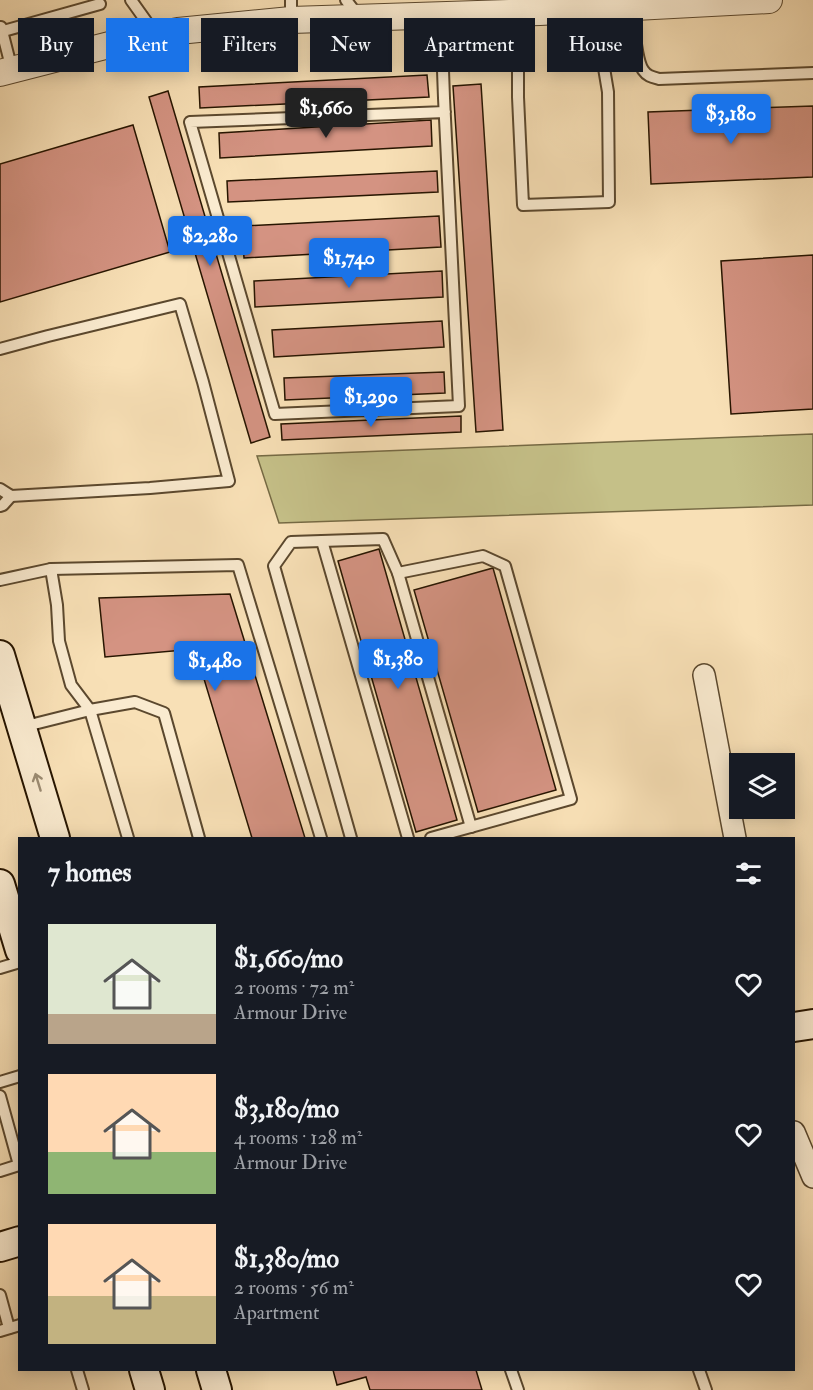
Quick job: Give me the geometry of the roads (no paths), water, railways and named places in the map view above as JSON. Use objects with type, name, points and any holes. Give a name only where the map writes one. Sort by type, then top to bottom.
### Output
[{"type":"main road","points":[[0,655],[55,837]]},
{"type":"main road","points":[[0,884],[18,943]]},
{"type":"main road","points":[[795,1027],[813,1024]]},
{"type":"main road","points":[[0,1247],[18,1242]]},
{"type":"main road","points":[[144,1371],[150,1390]]},
{"type":"main road","points":[[211,1371],[217,1390]]},
{"type":"street","points":[[189,29],[291,10],[353,8],[441,15],[533,8],[632,7],[769,0]]},
{"type":"street","points":[[6,72],[106,46]]},
{"type":"street","points":[[704,675],[735,837]]},
{"type":"street","points":[[795,1134],[813,1177]]},
{"type":"lane","points":[[131,0],[144,18]]},
{"type":"lane","points":[[6,72],[1,30],[100,4]]},
{"type":"lane","points":[[632,7],[638,56],[642,68],[649,76],[659,79],[813,73]]},
{"type":"lane","points":[[533,8],[518,97],[523,205],[609,202],[608,92],[600,38],[601,8]]},
{"type":"lane","points":[[443,72],[445,112],[459,406],[275,414],[190,122],[445,112]]},
{"type":"lane","points":[[0,349],[180,304],[229,481],[11,496],[0,489]]},
{"type":"lane","points":[[0,506],[3,506],[11,496]]},
{"type":"lane","points":[[351,837],[274,567],[291,542],[383,538],[398,573],[471,827]]},
{"type":"lane","points":[[322,541],[408,837]]},
{"type":"lane","points":[[398,573],[483,556],[505,566],[571,799],[435,837]]},
{"type":"lane","points":[[0,579],[51,569],[238,565],[321,837]]},
{"type":"lane","points":[[51,569],[57,605],[58,641],[71,685],[90,710],[128,837]]},
{"type":"lane","points":[[22,728],[90,710],[135,702],[164,713],[199,837]]},
{"type":"lane","points":[[0,968],[18,963]]},
{"type":"lane","points":[[0,1082],[18,1077]]},
{"type":"lane","points":[[1,1102],[5,1134],[18,1163]]},
{"type":"lane","points":[[0,1171],[18,1165]]},
{"type":"lane","points":[[0,1295],[10,1328]]},
{"type":"lane","points":[[77,1371],[83,1390]]},
{"type":"lane","points":[[511,1371],[518,1390]]},
{"type":"lane","points":[[699,1371],[706,1390]]}]
